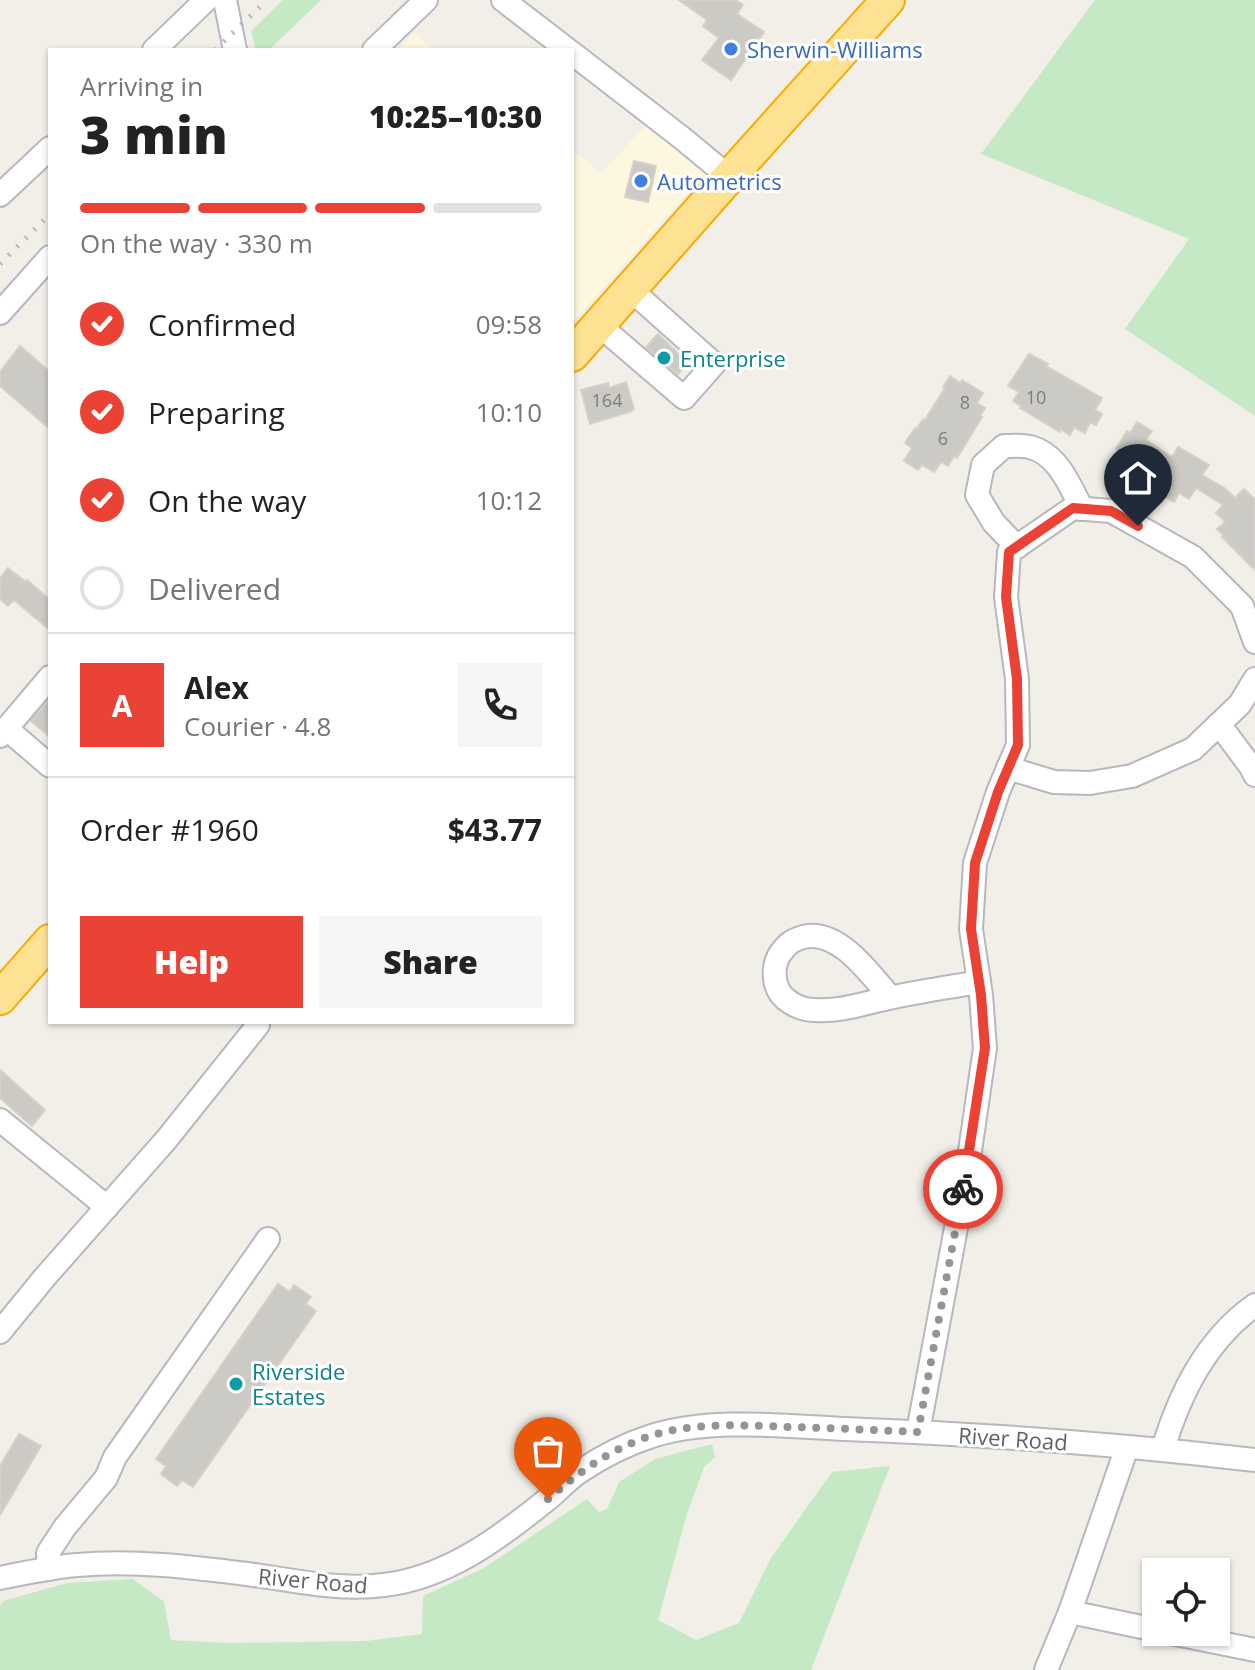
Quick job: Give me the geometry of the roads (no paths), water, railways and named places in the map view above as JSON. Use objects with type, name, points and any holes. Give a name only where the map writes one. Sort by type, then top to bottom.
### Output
[{"type":"highway","points":[[574,353],[888,0]]},
{"type":"highway","points":[[0,998],[48,943]]},
{"type":"street","points":[[156,48],[206,0]]},
{"type":"street","points":[[225,0],[235,48]]},
{"type":"street","points":[[376,48],[426,0]]},
{"type":"street","points":[[503,0],[565,48]]},
{"type":"street","points":[[574,55],[729,177]]},
{"type":"street","points":[[0,195],[48,150]]},
{"type":"street","points":[[0,313],[48,259]]},
{"type":"street","points":[[599,325],[684,398],[714,364],[630,289]]},
{"type":"street","points":[[1017,547],[994,523],[977,495],[983,465],[1004,446],[1029,446],[1046,454],[1065,476],[1082,509]]},
{"type":"street","points":[[918,1432],[969,1158],[985,1048],[971,929],[975,863],[1018,745],[1017,679],[1006,597],[1009,552],[1073,508],[1111,511],[1193,557],[1242,606],[1255,642]]},
{"type":"street","points":[[48,679],[3,733],[48,765]]},
{"type":"street","points":[[1008,768],[1054,782],[1090,783],[1132,776],[1193,749],[1240,704],[1255,679]]},
{"type":"street","points":[[1219,724],[1255,775]]},
{"type":"street","points":[[890,997],[855,957],[833,942],[814,935],[791,941],[780,953],[774,971],[777,988],[788,1001],[800,1008],[814,1010],[979,982]]},
{"type":"street","points":[[0,1332],[166,1140],[258,1025]]},
{"type":"street","points":[[0,1120],[107,1207]]},
{"type":"street","points":[[49,1569],[48,1553],[65,1527],[106,1478],[115,1457],[268,1239]]},
{"type":"street","points":[[1163,1449],[1180,1402],[1206,1353],[1218,1337],[1255,1305]]},
{"type":"street","name":"River Road","points":[[0,1578],[76,1565],[153,1564],[305,1583],[384,1585],[420,1577],[455,1563],[488,1544],[577,1473],[610,1453],[647,1437],[686,1428],[725,1426],[918,1432],[1163,1449],[1255,1460]]},
{"type":"street","points":[[1046,1670],[1070,1612],[1127,1447]]},
{"type":"street","points":[[1070,1612],[1142,1627]]},
{"type":"street","points":[[1230,1645],[1255,1650]]},
{"type":"railway","points":[[217,48],[267,0]]},
{"type":"railway","points":[[0,264],[48,216]]},
{"type":"place","name":"Sherwin-Williams","points":[[731,49]]},
{"type":"place","name":"Autometrics","points":[[641,181]]},
{"type":"place","name":"Enterprise","points":[[664,358]]},
{"type":"place","name":"Riverside Estates","points":[[236,1384]]}]
